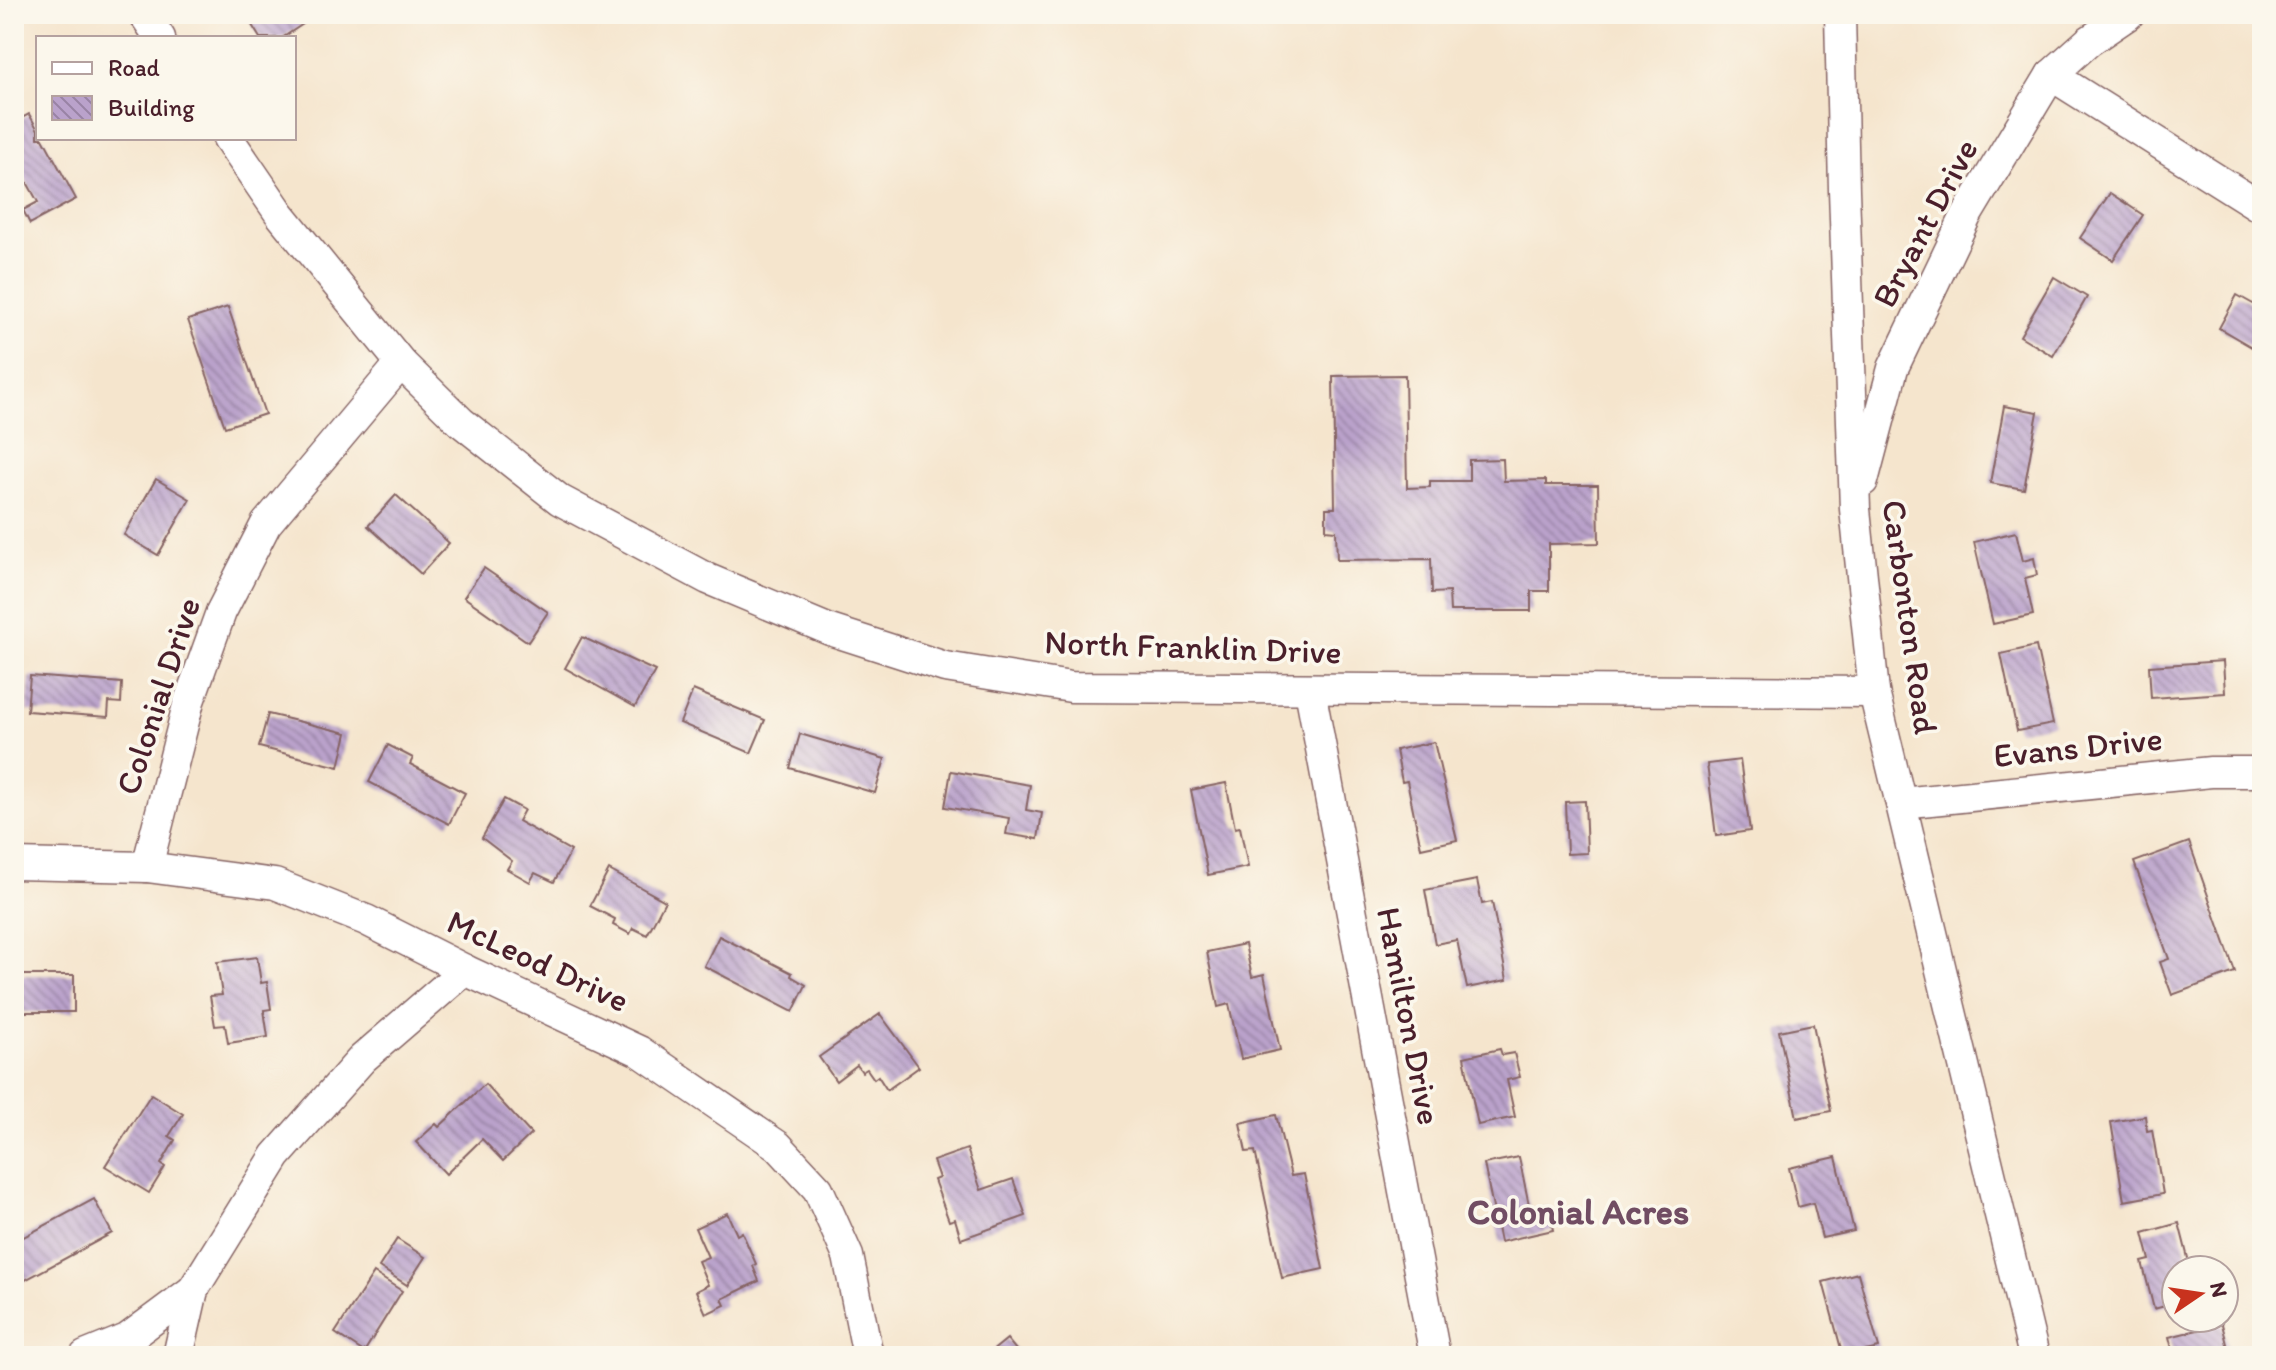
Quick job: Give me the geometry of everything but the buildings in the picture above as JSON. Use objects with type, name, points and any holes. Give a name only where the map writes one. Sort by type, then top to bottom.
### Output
[{"type":"street","points":[[144,14],[159,36]]},
{"type":"street","name":"Carbonton Road","points":[[1840,14],[1855,509],[1874,692],[2034,1356]]},
{"type":"street","name":"Bryant Drive","points":[[1855,509],[1893,368],[1966,216],[2051,75],[2089,41],[2129,14]]},
{"type":"street","points":[[2051,75],[2262,208]]},
{"type":"street","name":"North Franklin Drive","points":[[229,140],[280,214],[401,363],[461,422],[560,500],[708,579],[830,630],[945,667],[1071,687],[1874,692]]},
{"type":"street","name":"Colonial Drive","points":[[147,867],[189,701],[221,612],[259,536],[401,363]]},
{"type":"street","name":"Hamilton Drive","points":[[1310,690],[1435,1356]]},
{"type":"street","name":"Evans Drive","points":[[1901,803],[2211,772],[2262,772]]},
{"type":"street","name":"McLeod Drive","points":[[14,864],[147,867],[275,884],[366,920],[639,1051],[778,1146],[818,1189],[848,1256],[868,1356]]},
{"type":"street","points":[[178,1356],[193,1290],[276,1156],[362,1059],[465,970]]},
{"type":"street","points":[[85,1356],[127,1339],[193,1290]]},
{"type":"district","name":"Colonial Acres","points":[[1578,1211]]}]
